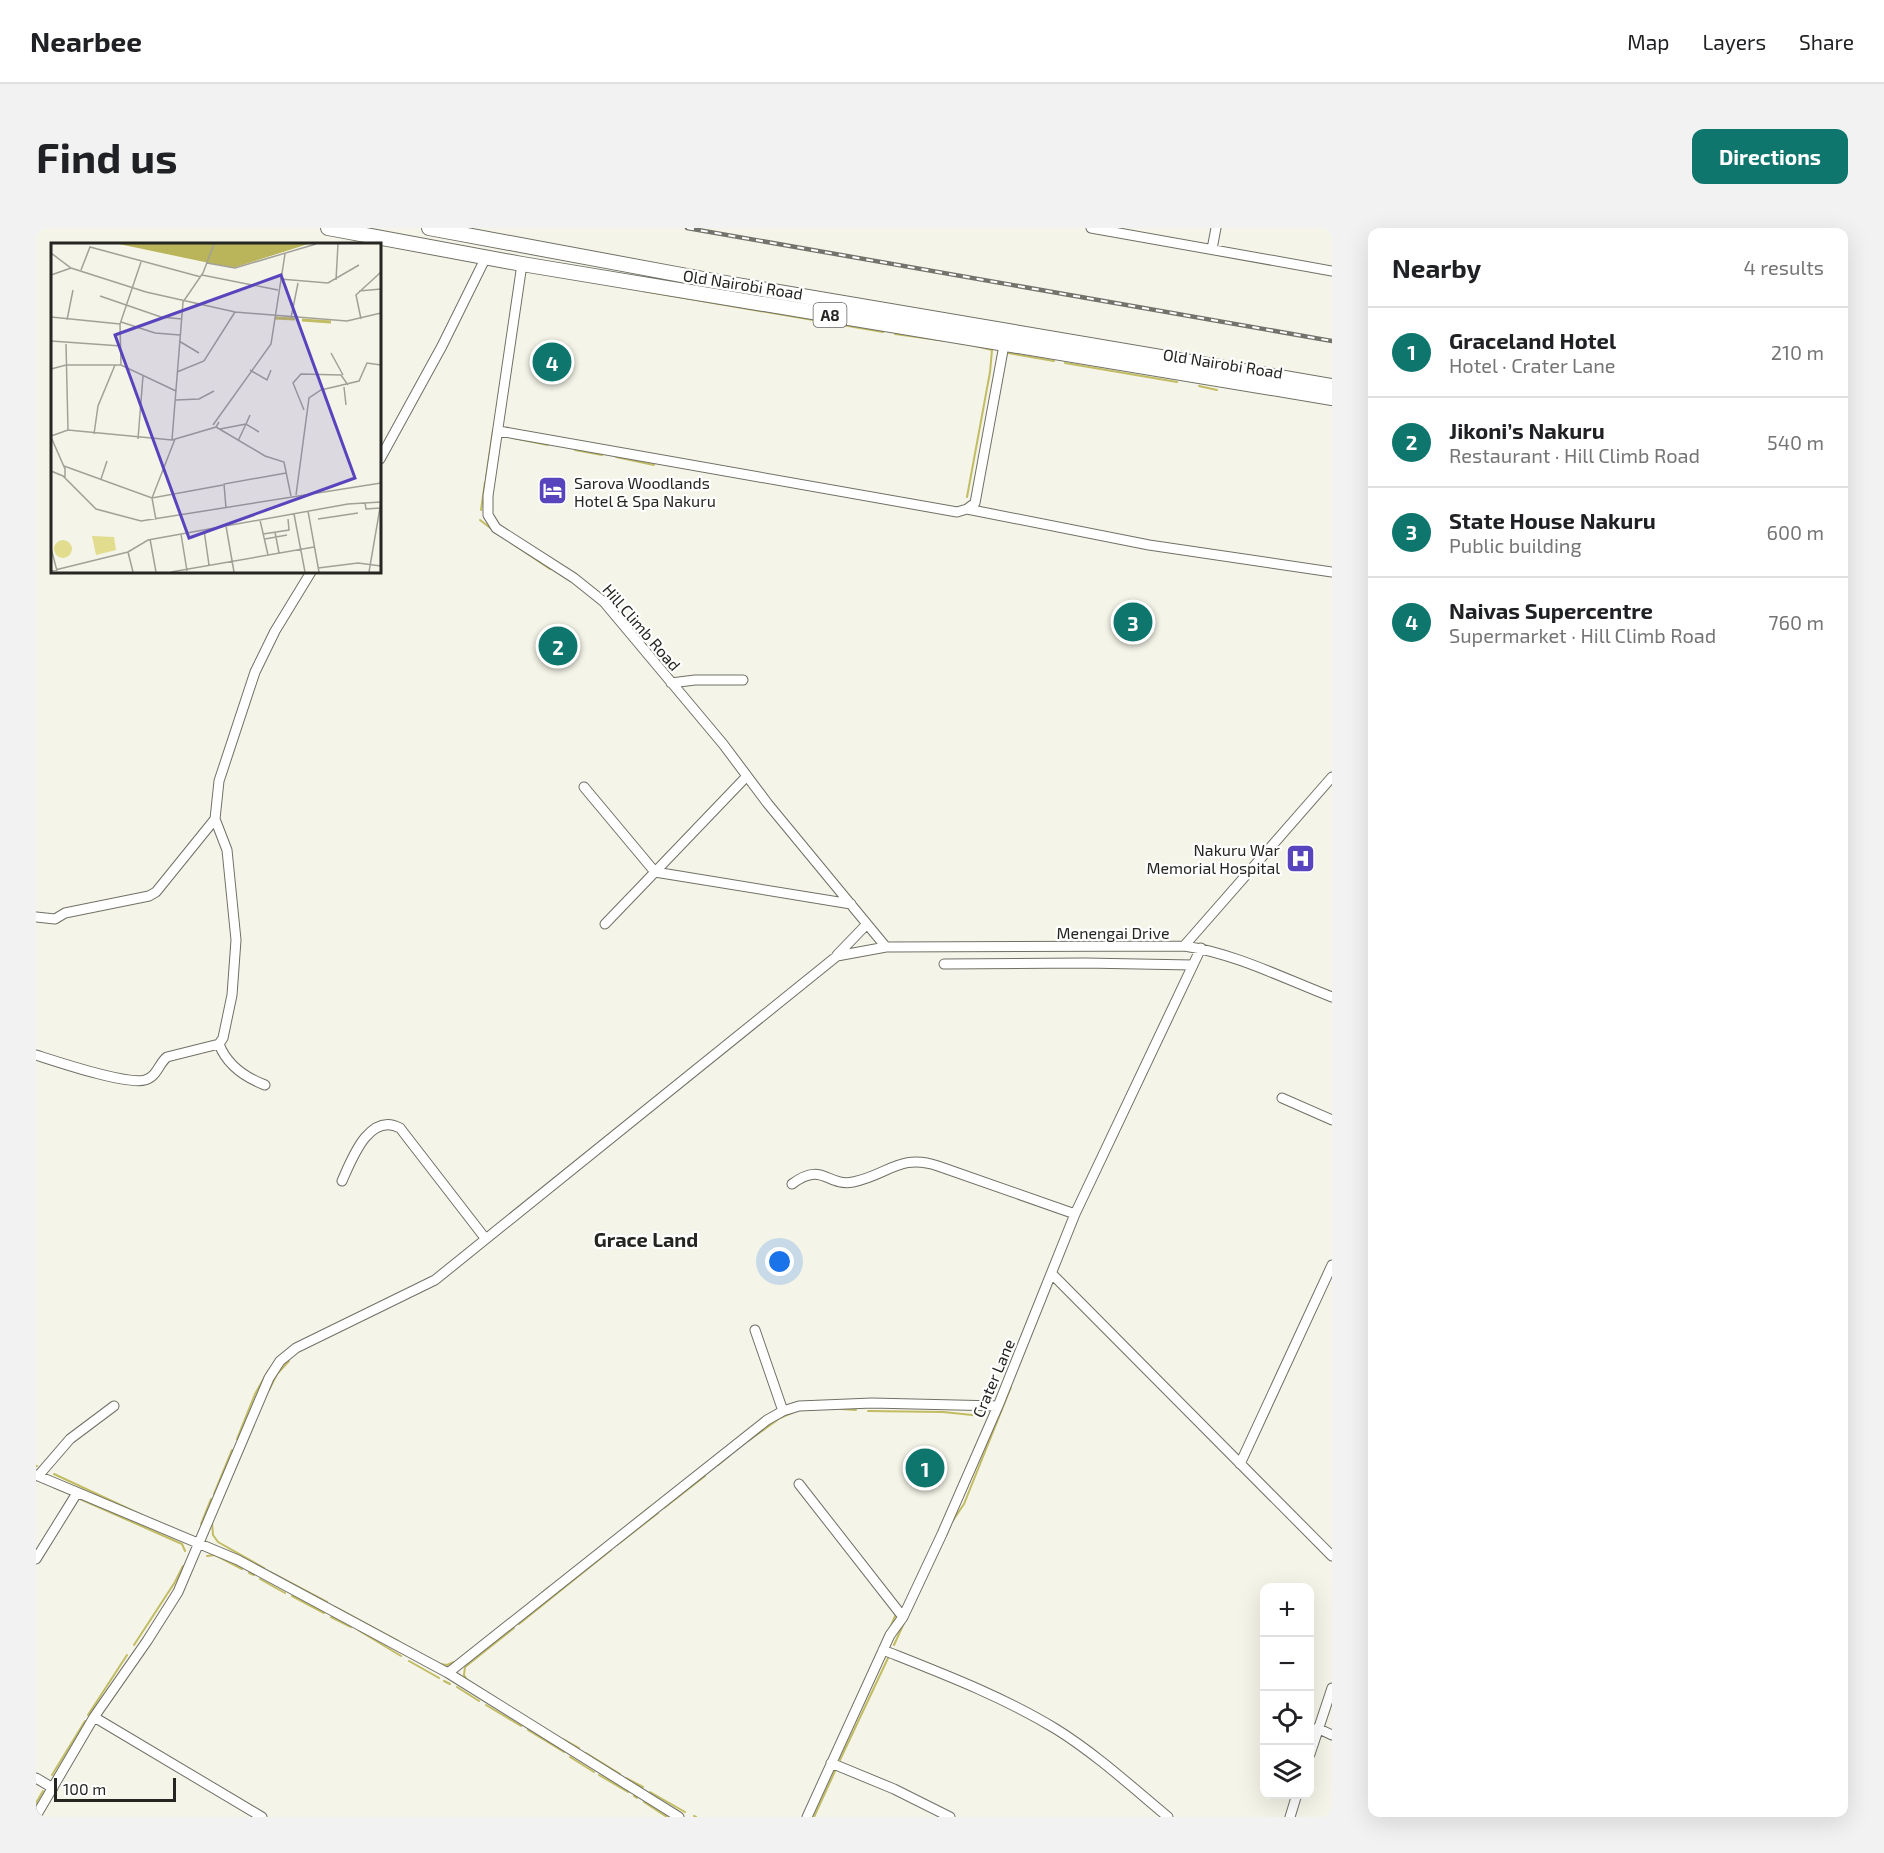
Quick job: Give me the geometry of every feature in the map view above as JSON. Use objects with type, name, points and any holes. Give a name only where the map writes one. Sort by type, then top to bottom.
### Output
[{"type":"highway","name":"Old Nairobi Road","points":[[328,228],[522,264],[1332,398]]},
{"type":"highway","name":"Old Nairobi Road","points":[[429,228],[714,281],[1332,386]]},
{"type":"street","points":[[1091,228],[1332,271]]},
{"type":"street","points":[[1212,249],[1216,228]]},
{"type":"street","points":[[381,457],[442,346],[486,257]]},
{"type":"street","name":"Hill Climb Road","points":[[522,264],[487,508],[492,523],[501,532],[548,561],[601,599],[723,744],[886,947]]},
{"type":"street","points":[[499,431],[957,512],[975,503],[1004,345]]},
{"type":"street","points":[[967,509],[1149,545],[1332,572]]},
{"type":"street","points":[[36,1056],[130,1081],[147,1080],[167,1057],[219,1044],[223,1038],[232,995],[236,940],[227,850],[215,819],[219,781],[255,672],[275,631],[310,573]]},
{"type":"street","points":[[671,683],[695,680],[743,680]]},
{"type":"street","points":[[605,924],[747,776]]},
{"type":"street","points":[[1184,946],[1332,777]]},
{"type":"street","points":[[584,787],[655,872],[851,904]]},
{"type":"street","points":[[36,917],[55,919],[65,913],[149,896],[156,892],[215,819]]},
{"type":"street","points":[[36,1816],[94,1717],[178,1592],[269,1378],[280,1361],[296,1348],[435,1280],[837,956],[867,924]]},
{"type":"street","name":"Menengai Drive","points":[[837,956],[886,947],[1184,946],[1201,948],[1332,997]]},
{"type":"street","name":"Crater Lane","points":[[807,1817],[890,1635],[903,1617],[998,1406],[1076,1214],[1201,948]]},
{"type":"street","points":[[944,963],[1192,965]]},
{"type":"street","points":[[219,1044],[223,1054],[241,1074],[265,1085]]},
{"type":"street","points":[[1282,1098],[1332,1120]]},
{"type":"street","points":[[342,1181],[365,1136],[381,1126],[394,1125],[400,1128],[485,1238]]},
{"type":"street","points":[[792,1184],[808,1174],[820,1174],[842,1182],[853,1182],[904,1162],[916,1161],[938,1166],[1076,1214]]},
{"type":"street","points":[[1240,1464],[1332,1265]]},
{"type":"street","points":[[1052,1274],[1332,1557]]},
{"type":"street","points":[[755,1330],[783,1411]]},
{"type":"street","points":[[448,1673],[767,1420],[783,1411],[799,1406],[872,1403],[998,1406]]},
{"type":"street","points":[[114,1406],[70,1438],[37,1475],[238,1560],[448,1673],[679,1817]]},
{"type":"street","points":[[799,1484],[903,1617]]},
{"type":"street","points":[[36,1559],[77,1493]]},
{"type":"street","points":[[883,1650],[1020,1709],[1057,1729],[1168,1817]]},
{"type":"street","points":[[1312,1745],[1332,1688]]},
{"type":"street","points":[[94,1717],[262,1817]]},
{"type":"street","points":[[1317,1728],[1332,1735]]},
{"type":"street","points":[[831,1763],[894,1789],[950,1817]]},
{"type":"street","points":[[36,1778],[53,1788]]},
{"type":"street","points":[[1290,1817],[1295,1799]]},
{"type":"waterway","points":[[643,291],[883,332]]},
{"type":"waterway","points":[[895,334],[946,341]]},
{"type":"waterway","points":[[967,497],[992,350],[972,345]]},
{"type":"waterway","points":[[1008,353],[1054,361]]},
{"type":"waterway","points":[[1065,363],[1177,382]]},
{"type":"waterway","points":[[1199,386],[1217,390]]},
{"type":"waterway","points":[[486,478],[493,430]]},
{"type":"waterway","points":[[513,438],[548,445]]},
{"type":"waterway","points":[[575,450],[602,455]]},
{"type":"waterway","points":[[616,457],[654,465]]},
{"type":"waterway","points":[[481,510],[485,482]]},
{"type":"waterway","points":[[480,520],[493,530]]},
{"type":"waterway","points":[[510,542],[550,569]]},
{"type":"waterway","points":[[269,1390],[277,1374],[289,1361]]},
{"type":"waterway","points":[[237,1439],[255,1394],[268,1371]]},
{"type":"waterway","points":[[952,1522],[964,1504],[1011,1387]]},
{"type":"waterway","points":[[841,1409],[856,1410]]},
{"type":"waterway","points":[[868,1411],[943,1412],[982,1416]]},
{"type":"waterway","points":[[748,1441],[780,1418],[794,1412]]},
{"type":"waterway","points":[[214,1494],[232,1450]]},
{"type":"waterway","points":[[718,1465],[730,1455]]},
{"type":"waterway","points":[[54,1474],[142,1515]]},
{"type":"waterway","points":[[664,1508],[705,1476]]},
{"type":"waterway","points":[[53,1487],[70,1494]]},
{"type":"waterway","points":[[80,1499],[182,1544],[185,1551]]},
{"type":"waterway","points":[[201,1524],[211,1499]]},
{"type":"waterway","points":[[629,1524],[650,1507]]},
{"type":"waterway","points":[[617,1545],[658,1513]]},
{"type":"waterway","points":[[212,1522],[213,1535],[218,1542],[264,1568]]},
{"type":"waterway","points":[[519,1624],[611,1550]]},
{"type":"waterway","points":[[207,1556],[215,1555],[242,1569]]},
{"type":"waterway","points":[[134,1645],[183,1566]]},
{"type":"waterway","points":[[270,1572],[327,1602]]},
{"type":"waterway","points":[[249,1573],[254,1575]]},
{"type":"waterway","points":[[260,1579],[285,1593]]},
{"type":"waterway","points":[[543,1592],[549,1587]]},
{"type":"waterway","points":[[292,1596],[324,1613]]},
{"type":"waterway","points":[[335,1607],[398,1641]]},
{"type":"waterway","points":[[890,1628],[896,1614]]},
{"type":"waterway","points":[[331,1617],[351,1627]]},
{"type":"waterway","points":[[894,1645],[904,1623]]},
{"type":"waterway","points":[[467,1680],[464,1675],[465,1667],[514,1628]]},
{"type":"waterway","points":[[358,1630],[401,1656]]},
{"type":"waterway","points":[[88,1715],[127,1655]]},
{"type":"waterway","points":[[839,1762],[889,1656]]},
{"type":"waterway","points":[[409,1661],[439,1678]]},
{"type":"waterway","points":[[440,1664],[447,1665],[454,1662]]},
{"type":"waterway","points":[[444,1681],[450,1684]]},
{"type":"waterway","points":[[457,1687],[479,1701]]},
{"type":"waterway","points":[[486,1705],[521,1726]]},
{"type":"waterway","points":[[52,1775],[85,1721]]},
{"type":"waterway","points":[[528,1730],[564,1752]]},
{"type":"waterway","points":[[563,1739],[579,1748]]},
{"type":"waterway","points":[[586,1753],[620,1774]]},
{"type":"waterway","points":[[570,1757],[594,1772]]},
{"type":"waterway","points":[[814,1817],[836,1769]]},
{"type":"waterway","points":[[599,1775],[628,1792]]},
{"type":"waterway","points":[[626,1778],[643,1787]]},
{"type":"waterway","points":[[36,1803],[43,1791]]},
{"type":"waterway","points":[[650,1792],[685,1812]]},
{"type":"waterway","points":[[644,1802],[667,1817]]},
{"type":"railway","points":[[687,228],[1332,341]]},
{"type":"place","name":"Naivas Supercentre","points":[[552,362]]},
{"type":"place","name":"Sarova Woodlands Hotel & Spa Nakuru","points":[[553,491]]},
{"type":"place","name":"State House Nakuru","points":[[1133,622]]},
{"type":"place","name":"Jikoni’s Nakuru","points":[[558,646]]},
{"type":"place","name":"Nakuru War Memorial Hospital","points":[[1301,858]]},
{"type":"place","name":"Graceland Hotel","points":[[925,1468]]},
{"type":"district","name":"Grace Land","points":[[646,1239]]}]
